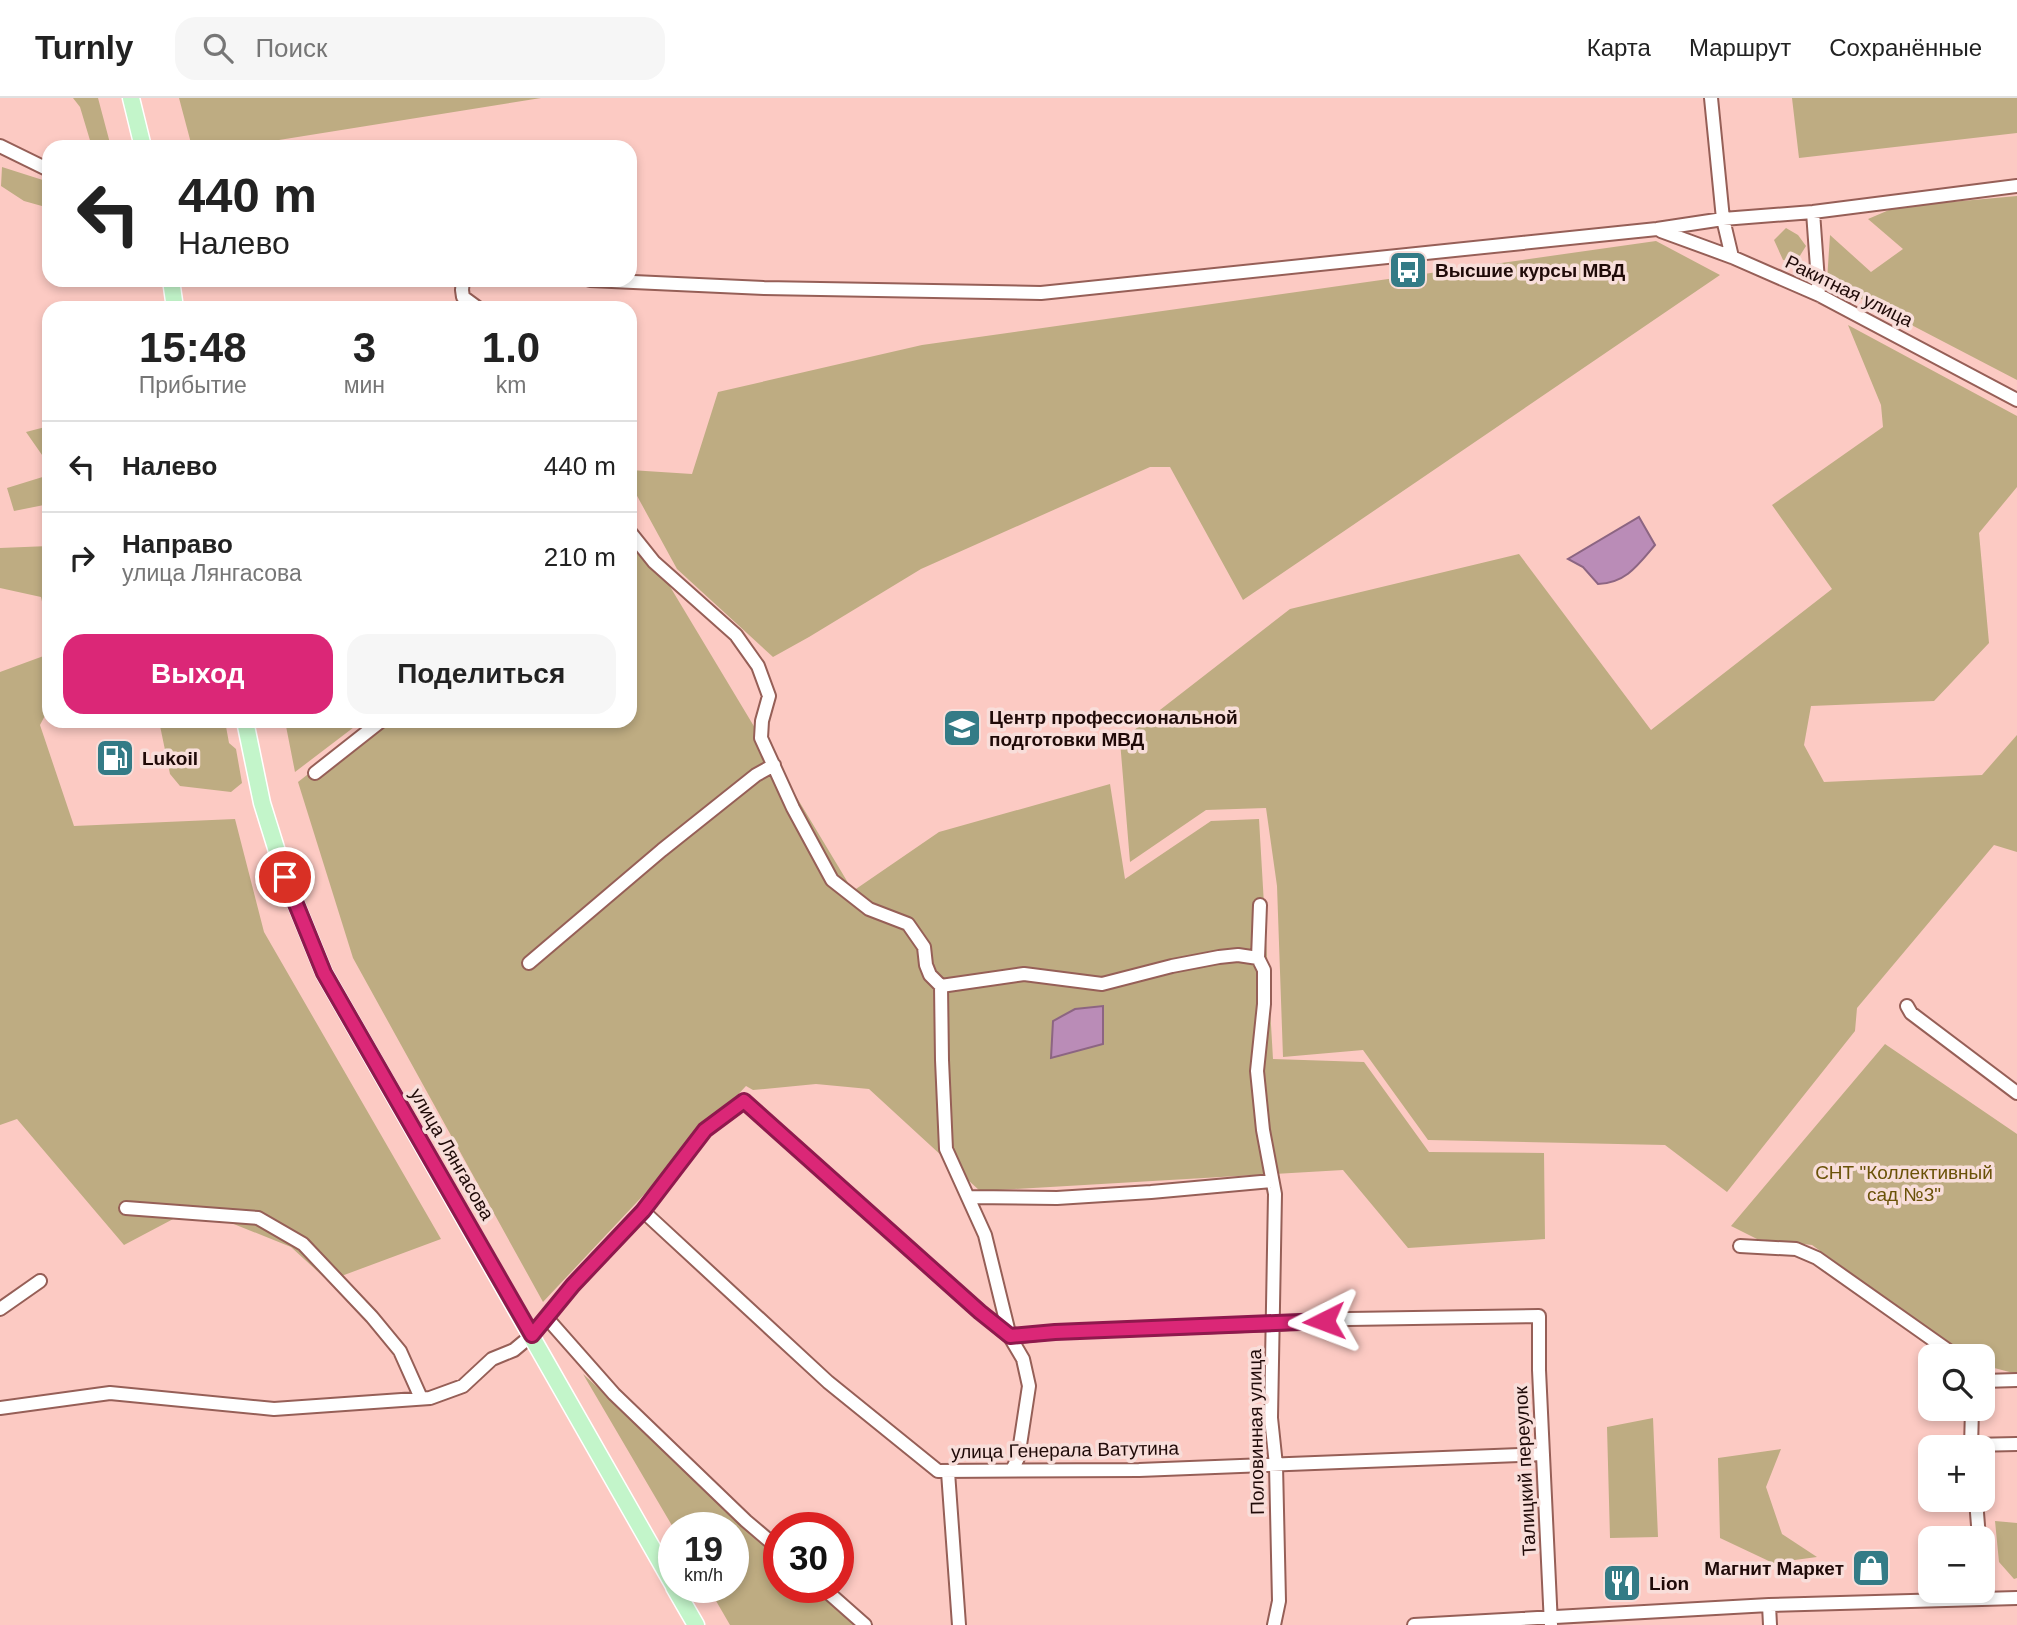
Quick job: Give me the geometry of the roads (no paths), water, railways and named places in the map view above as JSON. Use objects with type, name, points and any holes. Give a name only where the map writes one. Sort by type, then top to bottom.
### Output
[{"type":"main road","points":[[131,98],[142,140]]},
{"type":"main road","name":"улица Лянгасова","points":[[246,728],[262,803],[285,877],[324,973],[658,1559]]},
{"type":"main road","name":"улица Лянгасова","points":[[683,1603],[696,1625]]},
{"type":"street","points":[[1711,98],[1723,219],[1732,257]]},
{"type":"street","points":[[0,146],[42,167]]},
{"type":"street","points":[[637,282],[764,288],[1041,293],[1657,229],[1723,219],[1813,212],[2017,186]]},
{"type":"street","points":[[1813,212],[1819,295]]},
{"type":"street","name":"Ракитная улица","points":[[1657,229],[1732,257],[1819,295],[2017,400]]},
{"type":"street","points":[[637,541],[654,562],[736,635],[758,666],[769,696],[762,721],[761,738],[793,808],[832,880],[869,909],[908,924],[924,947],[930,975],[942,986],[942,1060],[947,1149],[985,1235],[1010,1336],[1023,1359],[1029,1386],[1018,1458],[1012,1470]]},
{"type":"street","points":[[315,773],[372,728]]},
{"type":"street","points":[[529,963],[673,841],[756,775],[774,765]]},
{"type":"street","name":"Половинная улица","points":[[1260,905],[1258,958],[1264,970],[1264,1004],[1257,1071],[1263,1130],[1275,1194],[1271,1418],[1276,1465],[1279,1601],[1274,1625]]},
{"type":"street","points":[[942,986],[1024,974],[1102,984],[1219,957],[1238,955],[1258,958]]},
{"type":"street","points":[[1907,1006],[1911,1013],[2017,1093]]},
{"type":"street","points":[[0,1408],[110,1393],[274,1409],[430,1398],[463,1386],[492,1359],[514,1350],[532,1335],[573,1285],[643,1211],[705,1130],[744,1101],[1010,1336],[1274,1324]]},
{"type":"street","points":[[968,1197],[1057,1198],[1272,1181]]},
{"type":"street","points":[[125,1208],[258,1218],[303,1244],[400,1351],[421,1398]]},
{"type":"street","name":"улица Генерала Ватутина","points":[[643,1211],[828,1382],[938,1471],[1139,1470],[1543,1454]]},
{"type":"street","points":[[1740,1246],[1796,1249],[1817,1258],[1939,1344]]},
{"type":"street","points":[[0,1309],[40,1281]]},
{"type":"street","name":"Талицкий переулок","points":[[1274,1324],[1539,1316],[1551,1622]]},
{"type":"street","points":[[546,1317],[614,1394],[763,1535]]},
{"type":"street","points":[[1995,1381],[2017,1380]]},
{"type":"street","points":[[1995,1445],[2017,1444]]},
{"type":"street","points":[[948,1472],[959,1625]]},
{"type":"street","points":[[1995,1599],[2017,1598]]},
{"type":"street","points":[[1414,1625],[1551,1622],[1769,1605],[1918,1601]]},
{"type":"street","points":[[840,1603],[865,1625]]},
{"type":"street","points":[[1769,1605],[1770,1625]]},
{"type":"place","name":"Высшие курсы МВД","points":[[1408,270]]},
{"type":"place","name":"Центр профессиональной подготовки МВД","points":[[962,728]]},
{"type":"place","name":"Lukoil","points":[[115,758]]},
{"type":"place","name":"Магнит Маркет","points":[[1871,1568]]},
{"type":"place","name":"Lion","points":[[1622,1583]]},
{"type":"park label","name":"СНТ \"Коллективный сад №3\"","points":[[1904,1183]]}]
